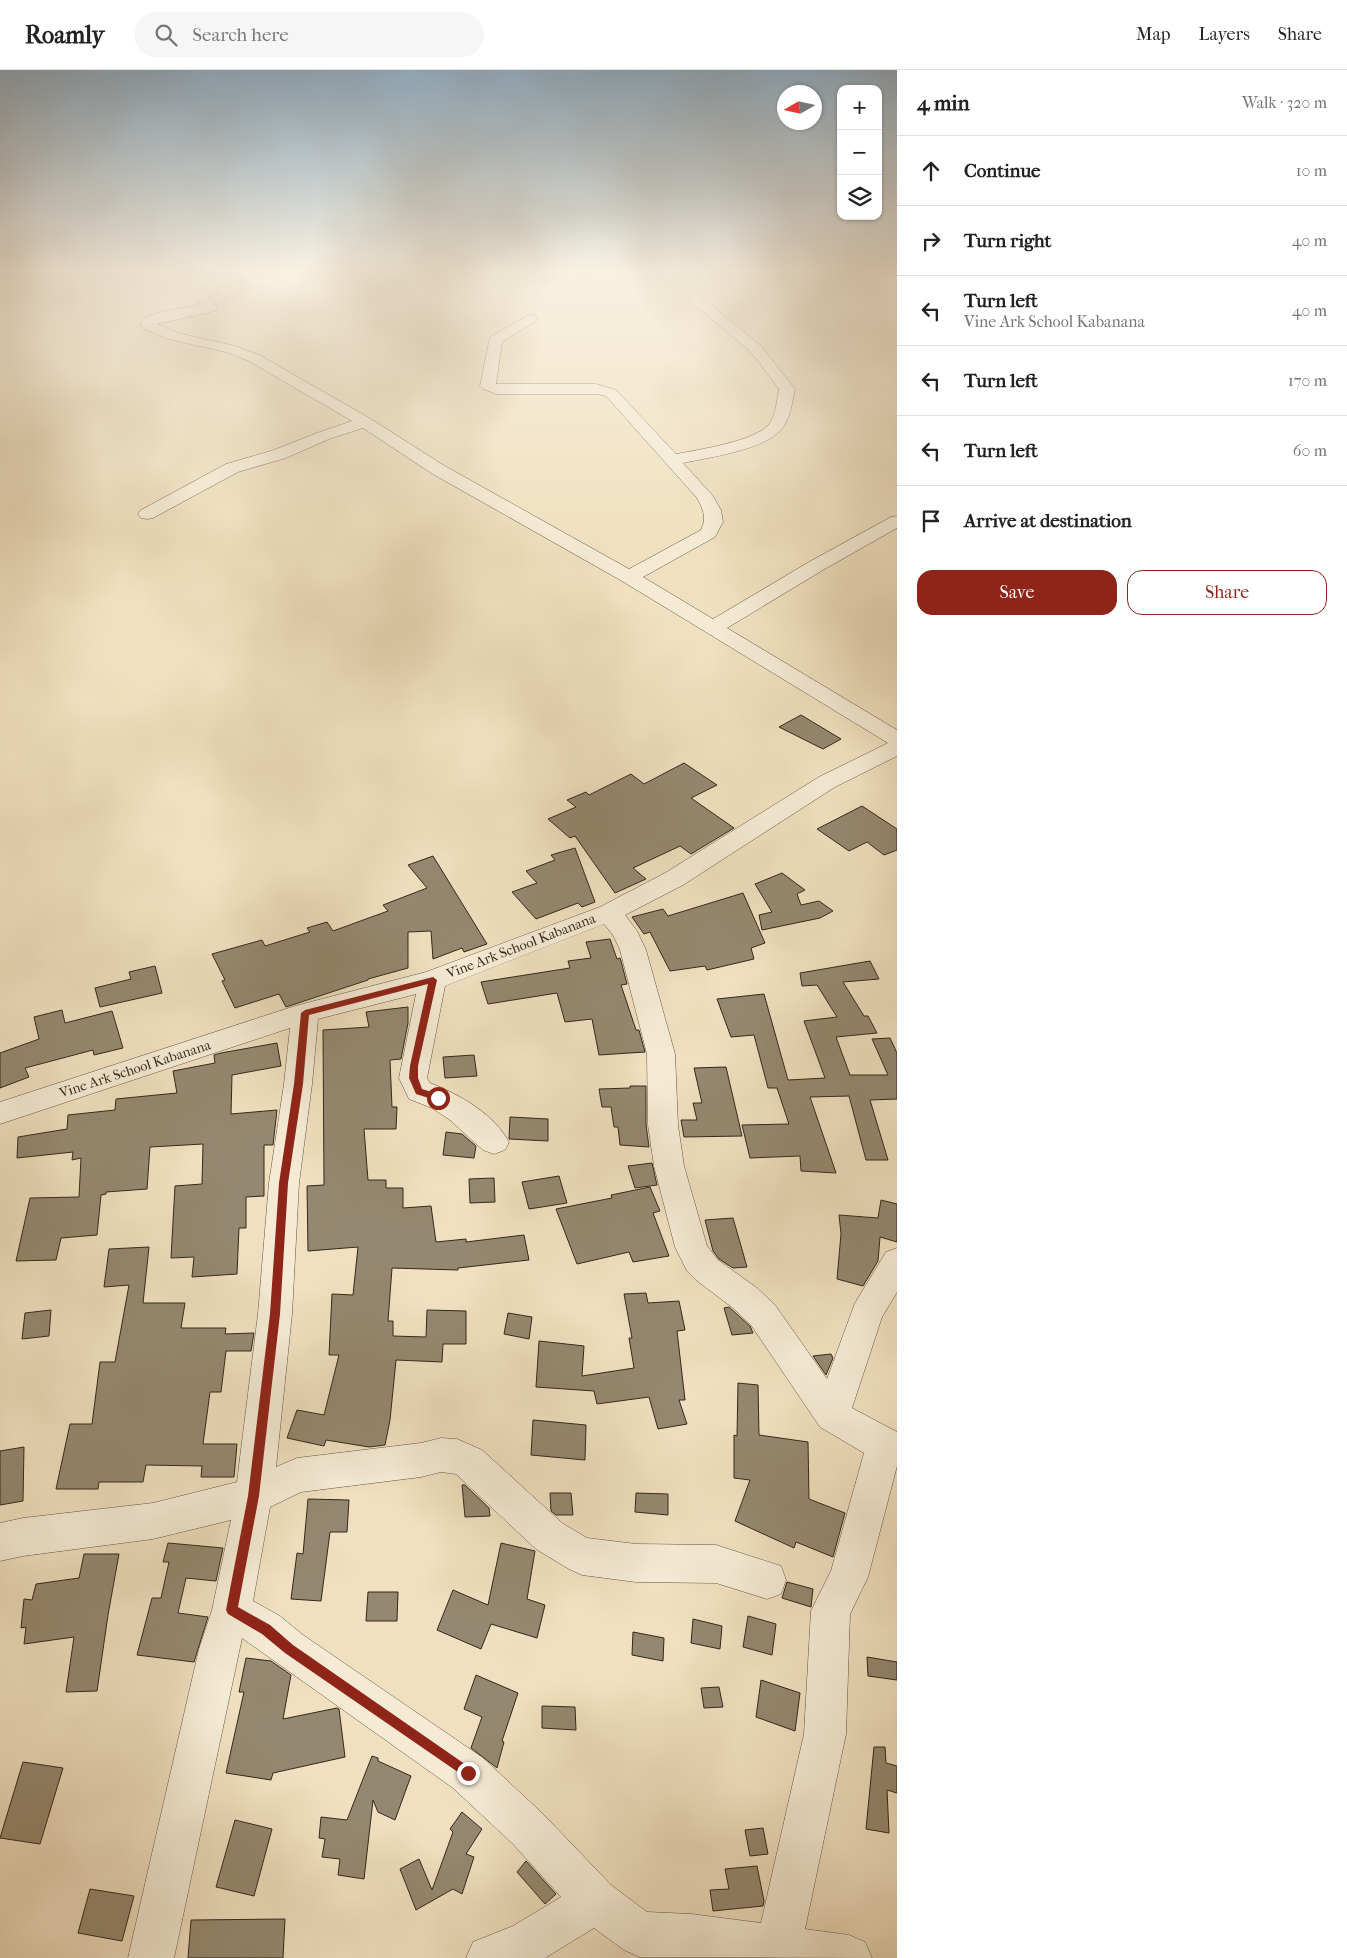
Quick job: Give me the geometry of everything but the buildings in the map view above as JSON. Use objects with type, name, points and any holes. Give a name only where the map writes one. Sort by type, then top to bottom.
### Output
[{"type":"street","points":[[258,360],[365,422],[437,469],[629,577],[897,739]]},
{"type":"street","points":[[492,360],[488,386],[496,389],[606,390],[611,393],[704,496],[712,510],[714,522],[709,533],[629,577]]},
{"type":"street","points":[[673,460],[755,440],[773,429],[782,413],[787,389],[764,360]]},
{"type":"street","points":[[147,514],[232,468],[280,454],[323,436],[365,422]]},
{"type":"street","points":[[713,628],[816,566],[897,521]]},
{"type":"street","name":"Vine Ark School Kabanana","points":[[0,1113],[305,1013],[433,980],[609,913],[674,879],[827,782],[897,747]]},
{"type":"street","points":[[609,913],[624,931],[633,950],[661,1054],[663,1125],[669,1166],[691,1247],[698,1261],[764,1315],[832,1415],[890,1447],[856,1542],[849,1576],[831,1611],[825,1734],[778,1948]]},
{"type":"street","points":[[433,980],[414,1066],[414,1078],[419,1092],[438,1098],[462,1112],[494,1142]]},
{"type":"street","points":[[152,1958],[219,1649],[232,1610],[254,1496],[275,1314],[284,1183],[298,1084],[305,1013]]},
{"type":"street","points":[[832,1415],[867,1313],[897,1262]]},
{"type":"street","points":[[0,1542],[23,1537],[153,1521],[254,1496],[297,1474],[420,1460],[441,1455],[457,1456],[478,1469],[550,1536],[582,1556],[636,1563],[716,1564],[767,1580]]},
{"type":"street","points":[[232,1610],[266,1630],[289,1649],[468,1773],[528,1829],[595,1901],[640,1934],[691,1937],[849,1958]]},
{"type":"street","points":[[489,1958],[526,1943],[595,1901]]},
{"type":"route","points":[[438,1098],[419,1092],[414,1078],[414,1066],[433,980],[305,1013],[305,1029],[284,1183],[275,1314],[254,1496],[232,1610],[266,1630],[289,1649],[468,1773]]}]
